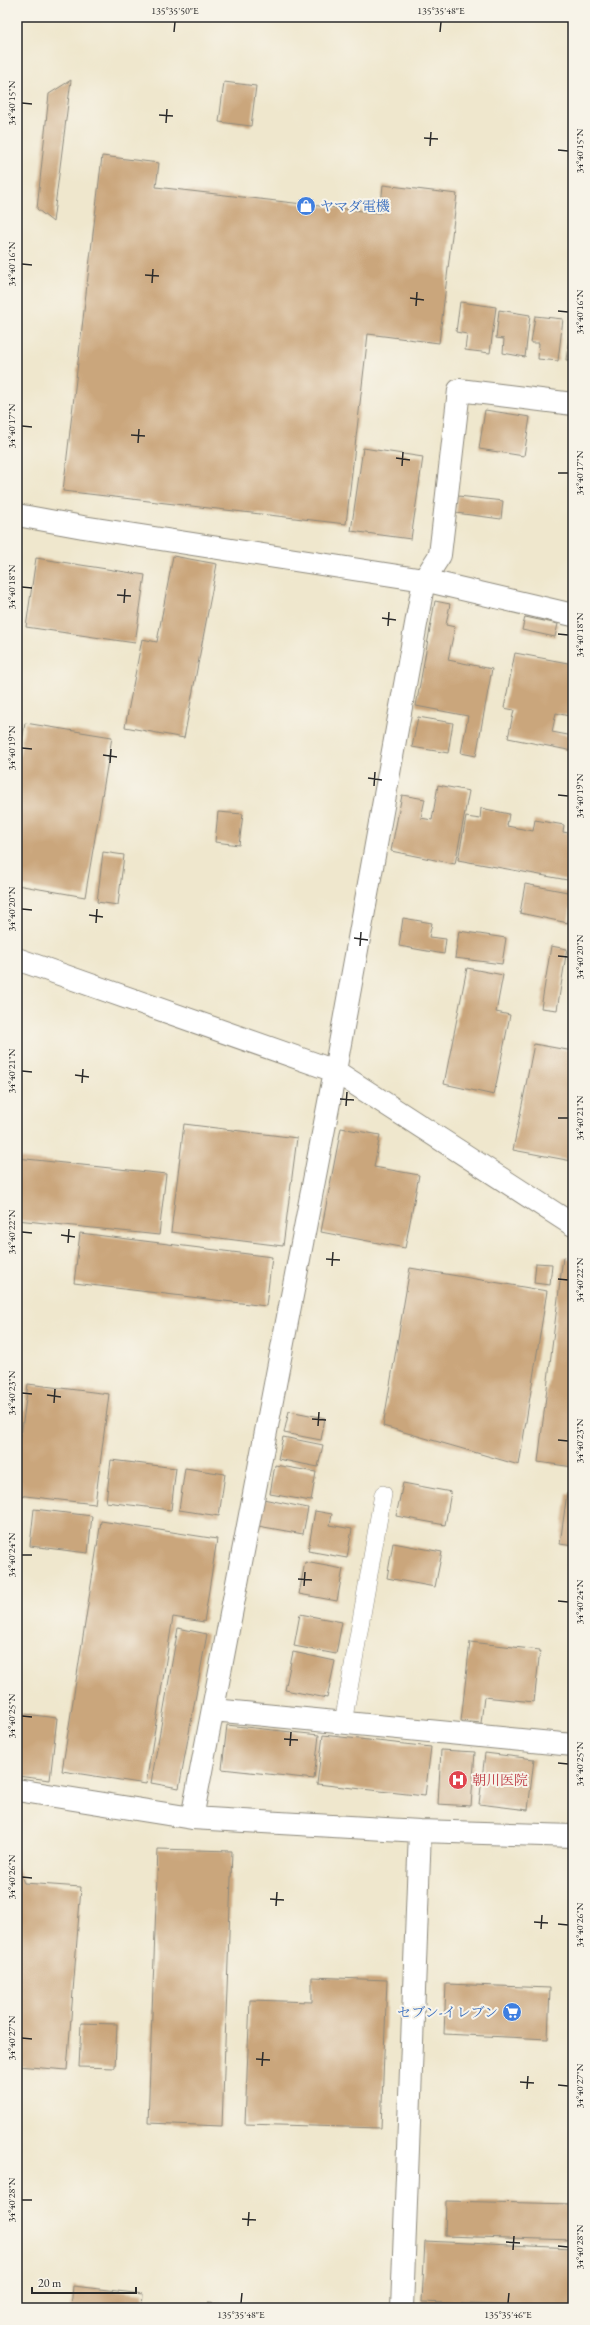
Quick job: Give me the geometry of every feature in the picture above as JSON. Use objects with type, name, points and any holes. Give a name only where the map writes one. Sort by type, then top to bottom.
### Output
[{"type":"street","points":[[192,1818],[335,1071],[424,580],[440,555],[458,390],[573,404]]},
{"type":"street","points":[[17,515],[82,527],[424,580],[573,615]]},
{"type":"street","points":[[17,959],[335,1071],[573,1225]]},
{"type":"street","points":[[213,1710],[573,1744]]},
{"type":"street","points":[[17,1790],[192,1818],[420,1831],[573,1836]]},
{"type":"street","points":[[402,2308],[420,1831]]},
{"type":"lane","points":[[343,1723],[383,1494]]},
{"type":"building","points":[[71,80],[53,222],[37,209],[49,94]]},
{"type":"building","points":[[224,82],[256,86],[251,126],[219,122]]},
{"type":"building","points":[[102,156],[159,163],[156,187],[380,213],[383,185],[457,194],[439,343],[368,334],[346,524],[63,491]]},
{"type":"building","points":[[460,302],[496,307],[490,353],[465,350],[467,334],[456,332]]},
{"type":"building","points":[[499,310],[530,315],[525,357],[503,353],[504,339],[496,338]]},
{"type":"building","points":[[535,316],[563,319],[558,361],[538,359],[539,343],[531,343]]},
{"type":"building","points":[[572,316],[573,360],[566,360]]},
{"type":"building","points":[[485,410],[530,417],[524,456],[479,449]]},
{"type":"building","points":[[363,448],[423,457],[411,539],[351,531]]},
{"type":"building","points":[[458,496],[503,501],[501,519],[456,513]]},
{"type":"building","points":[[173,556],[217,564],[184,738],[125,727],[142,639],[157,642]]},
{"type":"building","points":[[36,558],[145,575],[135,643],[26,627]]},
{"type":"building","points":[[435,601],[450,604],[446,625],[455,627],[448,660],[492,669],[476,756],[461,753],[468,716],[416,706]]},
{"type":"building","points":[[525,617],[558,624],[555,637],[522,630]]},
{"type":"building","points":[[515,653],[573,664],[573,717],[556,713],[552,732],[573,736],[573,751],[508,738],[514,710],[504,708]]},
{"type":"building","points":[[418,717],[453,723],[448,753],[412,747]]},
{"type":"building","points":[[25,723],[112,737],[85,897],[17,885],[17,771]]},
{"type":"building","points":[[438,785],[469,791],[455,864],[391,851],[402,795],[425,799],[421,818],[432,820]]},
{"type":"building","points":[[481,808],[509,814],[507,826],[533,831],[535,820],[564,825],[563,832],[573,834],[573,881],[458,860],[466,817],[480,819]]},
{"type":"building","points":[[218,812],[243,814],[239,845],[215,842]]},
{"type":"building","points":[[103,852],[124,855],[118,905],[97,902]]},
{"type":"building","points":[[525,884],[573,893],[568,923],[520,913]]},
{"type":"building","points":[[403,918],[432,923],[429,937],[446,939],[444,954],[399,946]]},
{"type":"building","points":[[459,931],[506,938],[502,964],[455,958]]},
{"type":"building","points":[[551,946],[567,949],[557,1010],[541,1008]]},
{"type":"building","points":[[467,968],[503,975],[496,1012],[510,1015],[494,1095],[444,1084]]},
{"type":"building","points":[[534,1044],[573,1051],[572,1161],[513,1150]]},
{"type":"building","points":[[184,1124],[297,1138],[283,1246],[171,1232]]},
{"type":"building","points":[[341,1128],[380,1135],[374,1167],[419,1175],[405,1248],[321,1232]]},
{"type":"building","points":[[17,1158],[166,1174],[159,1235],[17,1220]]},
{"type":"building","points":[[80,1233],[272,1257],[266,1306],[74,1283]]},
{"type":"building","points":[[563,1257],[573,1259],[573,1467],[538,1462]]},
{"type":"building","points":[[536,1263],[552,1264],[550,1285],[534,1283]]},
{"type":"building","points":[[410,1268],[547,1291],[519,1465],[383,1426]]},
{"type":"building","points":[[28,1384],[109,1394],[95,1504],[17,1495],[17,1466]]},
{"type":"building","points":[[289,1411],[325,1418],[321,1440],[284,1433]]},
{"type":"building","points":[[283,1437],[323,1445],[318,1467],[278,1459]]},
{"type":"building","points":[[111,1460],[176,1468],[171,1510],[106,1502]]},
{"type":"building","points":[[275,1465],[316,1472],[311,1501],[270,1494]]},
{"type":"building","points":[[185,1468],[225,1474],[219,1516],[179,1510]]},
{"type":"building","points":[[403,1483],[451,1492],[445,1525],[396,1516]]},
{"type":"building","points":[[567,1493],[573,1494],[573,1546],[560,1544]]},
{"type":"building","points":[[263,1499],[308,1508],[303,1534],[258,1526]]},
{"type":"building","points":[[34,1509],[92,1516],[88,1553],[30,1546]]},
{"type":"building","points":[[315,1511],[332,1514],[330,1525],[352,1529],[347,1558],[308,1551]]},
{"type":"building","points":[[101,1521],[217,1539],[204,1622],[173,1617],[146,1784],[62,1771]]},
{"type":"building","points":[[393,1543],[442,1552],[435,1587],[387,1578]]},
{"type":"building","points":[[305,1562],[343,1569],[337,1601],[299,1594]]},
{"type":"building","points":[[300,1614],[342,1622],[336,1654],[294,1646]]},
{"type":"building","points":[[178,1628],[207,1634],[179,1788],[151,1783]]},
{"type":"building","points":[[470,1642],[540,1650],[534,1702],[484,1697],[481,1723],[461,1721]]},
{"type":"building","points":[[293,1652],[335,1661],[327,1698],[285,1690]]},
{"type":"building","points":[[17,1713],[57,1718],[50,1780],[17,1776]]},
{"type":"building","points":[[227,1725],[319,1735],[314,1779],[222,1769]]},
{"type":"building","points":[[323,1735],[431,1747],[425,1796],[317,1784]]},
{"type":"building","points":[[441,1750],[475,1752],[471,1806],[438,1804]]},
{"type":"building","points":[[485,1753],[534,1759],[528,1810],[479,1804]]},
{"type":"building","points":[[158,1849],[232,1851],[222,2126],[148,2123]]},
{"type":"building","points":[[17,1866],[24,1883],[81,1887],[67,2070],[17,2066]]},
{"type":"building","points":[[312,1977],[387,1980],[381,2128],[245,2124],[250,2000],[312,2002]]},
{"type":"building","points":[[446,1984],[550,1988],[548,2039],[444,2034]]},
{"type":"building","points":[[81,2023],[117,2024],[115,2068],[79,2067]]},
{"type":"building","points":[[446,2201],[573,2204],[573,2240],[445,2236]]},
{"type":"building","points":[[425,2241],[573,2248],[573,2308],[422,2302]]},
{"type":"building","points":[[73,2286],[143,2294],[142,2308],[71,2308]]},
{"type":"building","points":[[208,2303],[252,2307],[252,2308],[207,2308]]},
{"type":"place","name":"ヤマダ電機","points":[[306,206]]},
{"type":"place","name":"朝川医院","points":[[458,1780]]},
{"type":"place","name":"セブン-イレブン","points":[[512,2012]]}]
